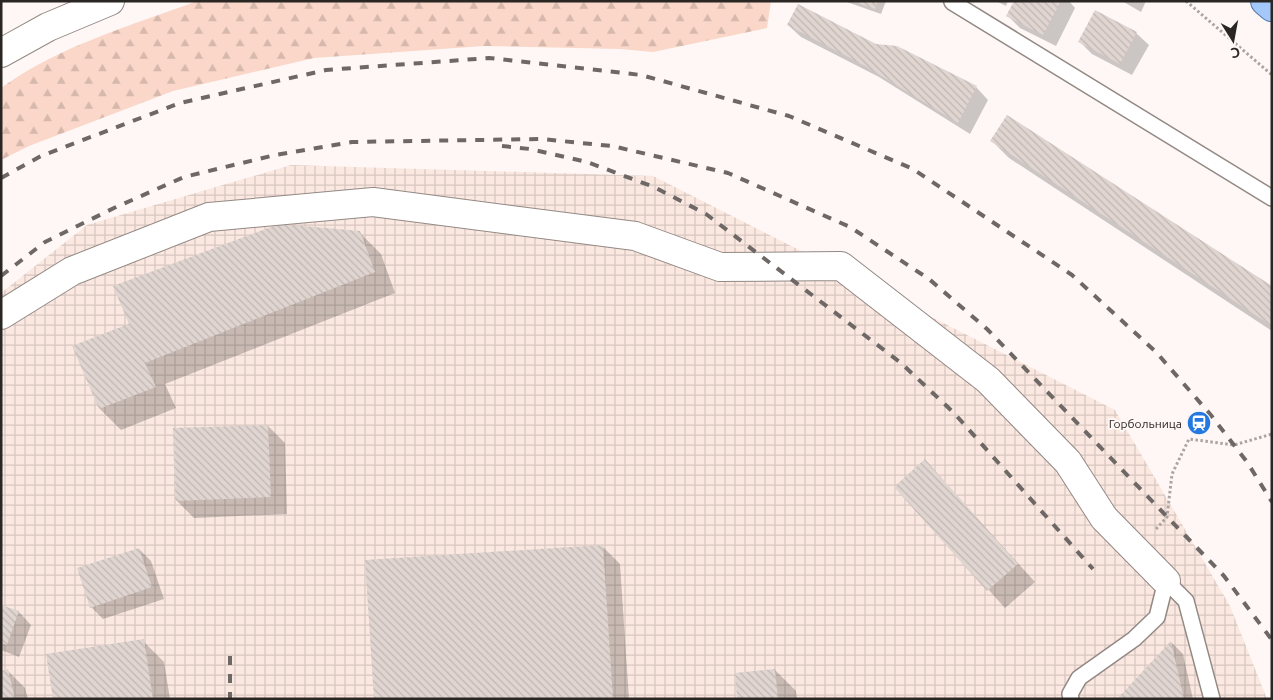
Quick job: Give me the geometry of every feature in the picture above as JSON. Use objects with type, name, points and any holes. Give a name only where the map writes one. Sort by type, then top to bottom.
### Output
[{"type":"main road","points":[[1265,1],[1272,7]]},
{"type":"street","points":[[1,54],[48,27],[110,1]]},
{"type":"street","points":[[1,315],[72,271],[209,217],[373,202],[635,236],[720,267],[841,266],[988,380],[1068,462],[1104,518],[1166,581]]},
{"type":"lane","points":[[952,2],[1272,198]]},
{"type":"lane","points":[[1071,699],[1070,694],[1079,678],[1134,639],[1156,617],[1166,581],[1186,601],[1212,699]]},
{"type":"path","points":[[1186,1],[1272,75]]},
{"type":"path","points":[[1136,552],[1167,516],[1172,474],[1189,439],[1234,445],[1272,434]]},
{"type":"shaded area","points":[[291,165],[653,176],[1115,410],[1230,606],[1267,699],[1,699],[1,293],[87,225]]},
{"type":"green space","points":[[197,1],[771,1],[767,28],[653,52],[621,49],[484,46],[314,58],[173,91],[29,146],[1,160],[1,88],[23,73],[71,49],[121,28]]},
{"type":"building","points":[[851,1],[878,1],[875,9]]},
{"type":"building","points":[[1014,1],[1061,1],[1043,35],[1006,16]]},
{"type":"building","points":[[798,4],[876,44],[897,46],[977,86],[958,123],[865,66],[787,25]]},
{"type":"building","points":[[1095,10],[1137,32],[1120,64],[1078,42]]},
{"type":"building","points":[[1007,115],[1272,286],[1272,326],[990,141]]},
{"type":"building","points":[[279,224],[360,231],[375,272],[145,363],[156,387],[99,409],[72,346],[129,324],[113,286]]},
{"type":"building","points":[[268,425],[271,497],[175,501],[173,428]]},
{"type":"building","points":[[925,459],[1018,564],[987,591],[894,487]]},
{"type":"building","points":[[603,545],[613,699],[374,699],[365,560]]},
{"type":"building","points":[[139,548],[152,587],[90,608],[77,568]]},
{"type":"building","points":[[1,605],[19,611],[7,645],[1,643]]},
{"type":"building","points":[[144,639],[153,699],[53,699],[46,654]]},
{"type":"building","points":[[1171,641],[1184,699],[1117,699]]},
{"type":"building","points":[[8,669],[15,699],[1,699],[1,671]]},
{"type":"building","points":[[775,669],[778,699],[737,699],[735,673]]},
{"type":"railway","points":[[1,178],[41,156],[180,103],[326,70],[489,58],[641,75],[789,116],[913,169],[1072,275],[1156,352],[1210,414],[1247,462],[1272,502]]},
{"type":"railway","points":[[1,276],[45,242],[114,208],[184,177],[275,155],[352,142],[541,139],[612,146],[728,173],[850,227],[929,279],[987,329],[1224,576],[1272,640]]},
{"type":"railway","points":[[502,146],[530,149],[587,162],[654,187],[706,214],[901,363],[954,413],[1093,569]]},
{"type":"railway","points":[[230,656],[230,699]]},
{"type":"place","name":"Горбольница","points":[[1199,423]]}]
